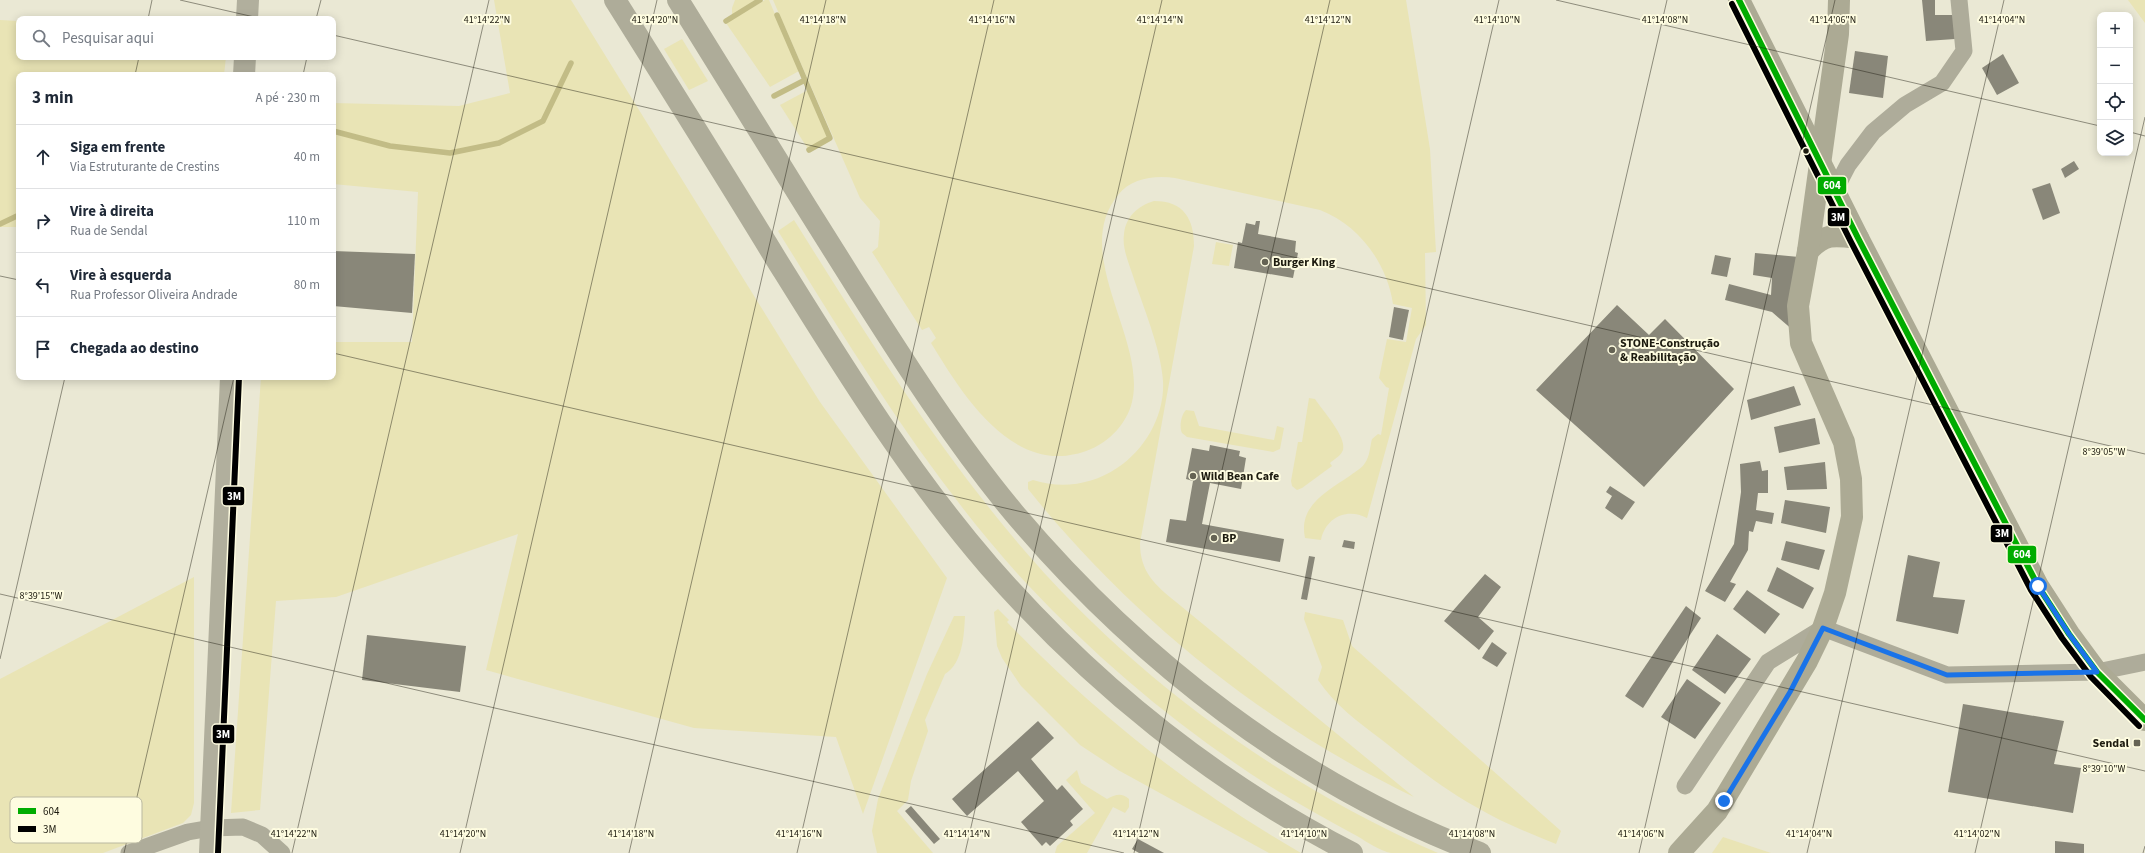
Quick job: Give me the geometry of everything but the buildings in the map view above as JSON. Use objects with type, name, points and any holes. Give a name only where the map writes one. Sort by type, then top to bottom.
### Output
[{"type":"highway","points":[[615,0],[810,315],[897,449],[989,566],[1057,638],[1142,714],[1184,747],[1246,791],[1303,826],[1352,853]]},
{"type":"highway","points":[[678,0],[828,242],[929,399],[993,486],[1052,556],[1124,628],[1176,673],[1242,723],[1354,794],[1430,832],[1480,853]]},
{"type":"main road","points":[[247,16],[248,0]]},
{"type":"main road","points":[[244,72],[245,60]]},
{"type":"main road","points":[[210,853],[231,380]]},
{"type":"street","points":[[1739,0],[1834,192],[2038,586],[2069,634],[2097,672],[2145,720]]},
{"type":"street","points":[[1679,853],[1717,811],[1803,667],[1823,628],[1835,593],[1852,517],[1851,479],[1844,442],[1801,343],[1798,306],[1808,251],[1838,34],[1838,0]]},
{"type":"street","points":[[1808,251],[1834,192],[1848,165],[1873,132],[1905,105],[1942,83],[1964,51],[1958,0]]},
{"type":"street","points":[[1808,251],[1824,237],[1838,236],[1858,238]]},
{"type":"street","points":[[1823,628],[1947,675],[2097,672],[2145,662]]},
{"type":"street","points":[[1685,786],[1768,662],[1823,628]]},
{"type":"street","points":[[129,853],[170,837],[211,828],[243,827],[262,835],[282,853]]},
{"type":"shaded area","points":[[494,0],[571,0],[820,402],[947,578],[863,814],[836,737],[694,728],[486,670],[518,534],[336,597],[276,601],[260,810],[231,813],[261,380],[336,380],[336,342],[412,342],[418,192],[336,184],[336,103],[459,106],[510,93]]},
{"type":"shaded area","points":[[735,0],[755,0],[732,15],[732,8]]},
{"type":"shaded area","points":[[765,0],[769,0],[799,71],[770,87],[726,23]]},
{"type":"shaded area","points":[[773,0],[1406,0],[1430,149],[1436,252],[1425,253],[1426,325],[1416,339],[1367,518],[1359,515],[1345,514],[1332,520],[1323,532],[1321,540],[1305,538],[1304,526],[1306,516],[1310,508],[1324,493],[1351,475],[1365,463],[1372,439],[1378,434],[1381,435],[1389,388],[1386,387],[1379,378],[1387,339],[1406,342],[1412,308],[1393,304],[1385,274],[1378,260],[1369,247],[1347,225],[1320,210],[1175,178],[1159,177],[1144,179],[1136,181],[1123,189],[1105,218],[1102,243],[1105,270],[1122,324],[1134,377],[1130,410],[1117,430],[1098,446],[1064,456],[1039,454],[1016,444],[995,428],[976,409],[959,387],[931,343],[936,338],[929,327],[922,330],[872,252],[878,247],[880,221],[860,198]]},
{"type":"shaded area","points":[[2128,0],[2145,0],[2145,23]]},
{"type":"shaded area","points":[[0,20],[16,21],[16,60],[226,60],[224,72],[16,72],[16,227],[0,227]]},
{"type":"shaded area","points":[[682,39],[708,81],[689,90],[664,49]]},
{"type":"shaded area","points":[[808,90],[828,137],[808,149],[780,105]]},
{"type":"shaded area","points":[[1154,201],[1173,204],[1185,213],[1192,228],[1194,246],[1140,543],[1146,570],[1155,584],[1168,596],[1414,797],[1305,737],[1254,702],[1204,664],[1156,624],[1111,581],[1068,536],[1028,489],[1028,482],[1033,480],[1044,483],[1065,485],[1087,482],[1107,474],[1117,468],[1136,452],[1144,442],[1157,419],[1163,394],[1162,368],[1155,340],[1127,259],[1124,239],[1125,228],[1130,217],[1138,209]]},
{"type":"shaded area","points":[[794,220],[894,376],[974,489],[1048,577],[1096,626],[1147,672],[1201,715],[1257,755],[1316,791],[1376,824],[1438,853],[1391,853],[1382,850],[1268,785],[1203,740],[1141,692],[1054,612],[991,543],[957,501],[894,414],[778,231]]},
{"type":"shaded area","points":[[1216,242],[1233,245],[1229,266],[1212,264]]},
{"type":"shaded area","points":[[1309,398],[1315,399],[1338,431],[1343,445],[1343,450],[1339,456],[1330,463],[1332,466],[1297,490],[1292,486],[1291,481],[1298,442],[1302,442]]},
{"type":"shaded area","points":[[1186,410],[1194,411],[1199,426],[1274,440],[1277,426],[1284,428],[1280,449],[1273,452],[1187,437],[1182,433],[1181,428],[1182,418]]},
{"type":"shaded area","points":[[194,577],[194,803],[191,815],[183,823],[142,838],[142,797],[10,797],[10,843],[130,843],[103,853],[0,853],[0,679]]},
{"type":"shaded area","points":[[998,609],[1009,620],[1007,622],[1040,655],[1109,718],[1145,748],[1221,803],[1301,853],[1269,853],[1118,770],[1080,745],[1021,686],[1002,658],[997,646],[994,612]]},
{"type":"shaded area","points":[[1305,612],[1343,620],[1352,646],[1561,831],[1556,844],[1505,822],[1463,800],[1416,767],[1347,713],[1318,680],[1322,667],[1304,619]]},
{"type":"shaded area","points":[[954,616],[965,616],[963,640],[959,656],[956,663],[945,674],[925,720],[928,731],[911,781],[908,800],[897,811],[933,853],[877,853],[872,831],[878,799],[927,674]]},
{"type":"shaded area","points":[[1077,770],[1081,783],[1107,799],[1113,796],[1123,795],[1129,799],[1129,807],[1125,813],[1113,807],[1087,853],[1055,853],[1057,846],[1095,813],[1066,780]]},
{"type":"shaded area","points":[[1723,837],[1771,853],[1712,853]]},
{"type":"waterway","points":[[726,21],[760,0]]},
{"type":"waterway","points":[[777,15],[830,138],[809,150]]},
{"type":"waterway","points":[[336,132],[390,146],[450,153],[499,143],[543,121],[571,63]]},
{"type":"waterway","points":[[774,96],[805,80]]},
{"type":"waterway","points":[[0,224],[16,216]]},
{"type":"transit line","name":"604","points":[[1739,0],[1858,238],[2038,586],[2069,634],[2097,672],[2145,720]]},
{"type":"transit line","name":"3M","points":[[1732,4],[1851,242],[2031,590],[2062,638],[2091,677],[2139,726]]},
{"type":"transit line","name":"3M","points":[[218,853],[239,380]]},
{"type":"place","name":"Burger King","points":[[1265,262]]},
{"type":"place","name":"STONE-Construção & Reabilitação","points":[[1612,350]]},
{"type":"place","name":"Wild Bean Cafe","points":[[1193,476]]},
{"type":"place","name":"BP","points":[[1214,538]]},
{"type":"place","name":"Sendal","points":[[2137,743]]},
{"type":"route","points":[[1724,801],[1790,692],[1823,628],[1947,675],[2097,672],[2069,634],[2038,586]]}]
